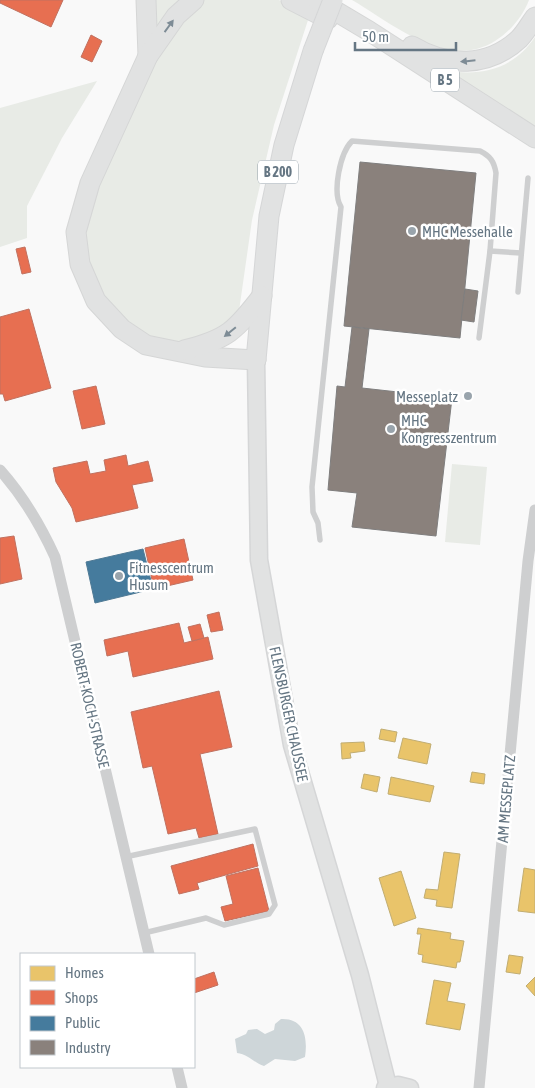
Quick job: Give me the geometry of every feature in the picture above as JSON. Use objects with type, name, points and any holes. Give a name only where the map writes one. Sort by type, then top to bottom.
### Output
[{"type":"main road","points":[[146,0],[148,56]]},
{"type":"main road","points":[[194,0],[176,16],[148,56],[90,183],[76,232],[80,264],[96,301],[122,329],[146,345],[205,357],[256,360]]},
{"type":"main road","points":[[291,0],[347,30],[369,31]]},
{"type":"main road","name":"B 5","points":[[317,0],[369,31],[535,138]]},
{"type":"main road","name":"B 200","points":[[256,360],[269,216],[284,145],[313,51],[333,0]]},
{"type":"main road","points":[[348,18],[363,17],[425,54],[457,62],[489,57],[508,48],[520,38],[535,17]]},
{"type":"main road","points":[[178,352],[212,343],[226,336],[243,320],[262,296]]},
{"type":"main road","name":"FLENSBURGER CHAUSSEE","points":[[256,360],[259,560],[290,735],[326,865],[360,975],[386,1087],[398,1085],[410,1088]]},
{"type":"street","name":"ROBERT-KOCH-STRASSE","points":[[0,470],[22,495],[39,522],[54,557],[149,953]]},
{"type":"street","name":"AM MESSEPLATZ","points":[[479,1088],[530,595],[535,508]]},
{"type":"street","points":[[177,1068],[182,1088]]},
{"type":"lane","points":[[320,540],[318,523],[313,512],[312,487],[341,207],[335,198],[342,158],[346,147],[352,141],[361,140],[480,151],[489,156],[494,164],[496,173],[490,251],[479,338]]},
{"type":"lane","points":[[518,292],[528,178]]},
{"type":"lane","points":[[490,251],[521,253]]},
{"type":"lane","points":[[125,857],[255,829],[275,905],[269,914],[224,925],[206,918],[144,933]]},
{"type":"shaded area","points":[[149,0],[188,0],[151,45]]},
{"type":"shaded area","points":[[203,0],[279,0],[309,17],[274,125],[252,220],[239,311],[219,333],[189,343],[149,339],[126,323],[101,298],[87,263],[83,232],[96,186],[153,62],[179,21]]},
{"type":"shaded area","points":[[352,0],[529,0],[515,23],[501,37],[477,49],[458,51],[439,48],[421,41]]},
{"type":"shaded area","points":[[535,37],[535,128],[449,71],[474,72],[497,68],[518,56]]},
{"type":"shaded area","points":[[97,81],[62,138],[27,206],[27,238],[0,247],[0,108]]},
{"type":"shaded area","points":[[452,464],[487,467],[480,545],[445,542]]},
{"type":"shaded area","points":[[281,1019],[295,1022],[303,1030],[306,1042],[305,1057],[295,1061],[275,1059],[264,1066],[237,1053],[235,1039],[246,1034],[248,1030],[257,1029],[265,1034],[274,1030],[275,1024]]},
{"type":"building: Homes","points":[[381,729],[397,732],[395,742],[379,739]]},
{"type":"building: Homes","points":[[403,738],[431,744],[427,764],[398,758]]},
{"type":"building: Homes","points":[[364,742],[365,751],[350,753],[351,758],[342,759],[341,743]]},
{"type":"building: Homes","points":[[472,772],[485,774],[484,784],[470,782]]},
{"type":"building: Homes","points":[[364,774],[380,777],[377,792],[361,788]]},
{"type":"building: Homes","points":[[391,777],[434,786],[430,802],[388,794]]},
{"type":"building: Homes","points":[[444,852],[460,854],[452,908],[436,906],[437,900],[424,898],[426,889],[438,890]]},
{"type":"building: Homes","points":[[524,868],[535,870],[535,913],[518,911]]},
{"type":"building: Homes","points":[[401,871],[416,918],[394,926],[379,878]]},
{"type":"building: Homes","points":[[418,928],[451,933],[450,939],[464,941],[460,962],[457,962],[456,968],[422,962],[423,955],[418,954],[421,934],[417,934]]},
{"type":"building: Homes","points":[[509,955],[523,957],[520,974],[506,972]]},
{"type":"building: Homes","points":[[535,977],[535,996],[526,986]]},
{"type":"building: Homes","points":[[434,980],[451,983],[447,1001],[465,1004],[460,1030],[426,1024]]},
{"type":"building: Shops","points":[[0,0],[63,0],[51,27],[0,3]]},
{"type":"building: Shops","points":[[91,35],[102,41],[92,62],[81,57]]},
{"type":"building: Shops","points":[[25,247],[31,272],[22,274],[16,249]]},
{"type":"building: Shops","points":[[29,309],[51,388],[5,401],[3,394],[0,394],[0,317]]},
{"type":"building: Shops","points":[[96,386],[105,424],[82,429],[73,391]]},
{"type":"building: Shops","points":[[126,455],[128,466],[148,461],[153,481],[132,485],[138,508],[76,522],[72,508],[56,482],[53,468],[87,461],[90,474],[106,471],[104,460]]},
{"type":"building: Shops","points":[[14,536],[22,579],[0,584],[0,538]]},
{"type":"building: Shops","points":[[184,539],[193,580],[154,589],[145,548]]},
{"type":"building: Shops","points":[[219,612],[223,630],[211,632],[207,615]]},
{"type":"building: Shops","points":[[179,623],[184,643],[208,637],[213,659],[133,677],[128,651],[107,656],[104,640]]},
{"type":"building: Shops","points":[[200,624],[204,638],[192,641],[188,627]]},
{"type":"building: Shops","points":[[219,691],[232,747],[200,754],[218,834],[199,838],[196,828],[168,834],[152,766],[143,768],[131,712]]},
{"type":"building: Shops","points":[[253,844],[258,866],[197,883],[199,889],[179,894],[171,866]]},
{"type":"building: Shops","points":[[258,868],[269,911],[225,921],[221,907],[233,904],[226,876]]},
{"type":"building: Shops","points":[[214,972],[218,985],[195,993],[195,979]]},
{"type":"building: Public","name":"Fitnesscentrum Husum","points":[[143,549],[153,589],[95,603],[86,562]]},
{"type":"building: Industry","name":"MHC Messehalle","points":[[360,162],[476,173],[460,338],[344,326]]},
{"type":"building: Industry","points":[[465,289],[478,291],[474,322],[461,320]]},
{"type":"building: Industry","name":"MHC Kongresszentrum","points":[[352,327],[369,329],[362,388],[452,398],[436,536],[352,527],[357,493],[328,490],[337,386],[345,387]]},
{"type":"place","name":"MHC Messehalle","points":[[412,231]]},
{"type":"place","name":"Messeplatz","points":[[468,396]]},
{"type":"place","name":"MHC Kongresszentrum","points":[[391,429]]},
{"type":"place","name":"Fitnesscentrum Husum","points":[[119,576]]}]
